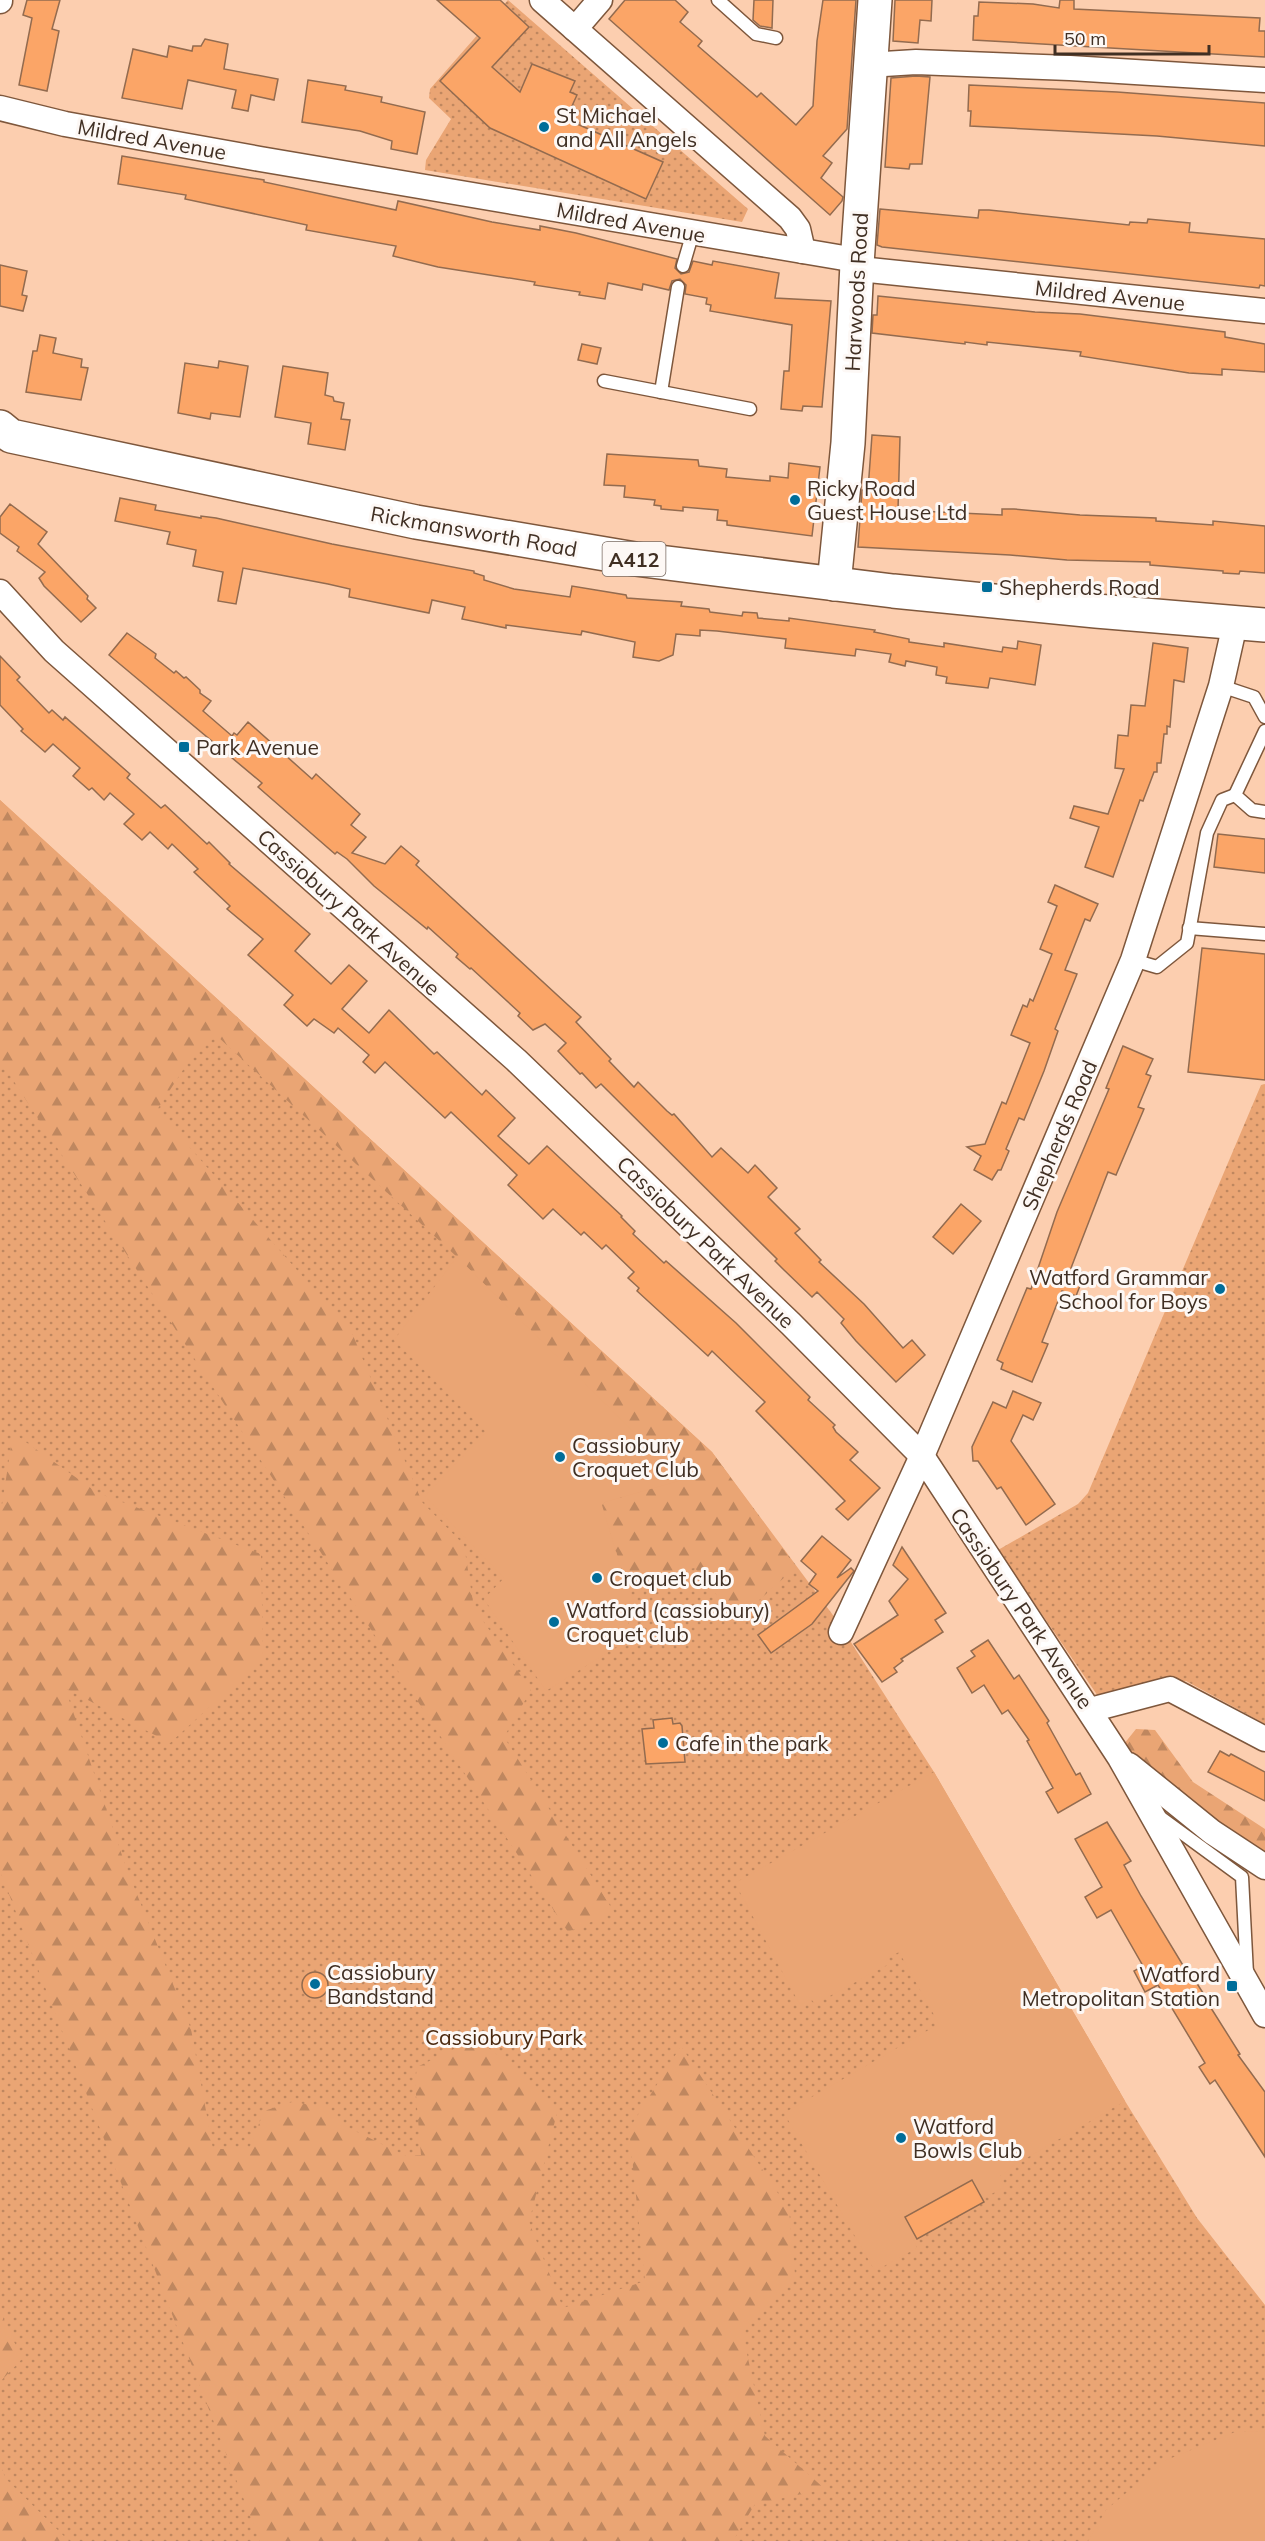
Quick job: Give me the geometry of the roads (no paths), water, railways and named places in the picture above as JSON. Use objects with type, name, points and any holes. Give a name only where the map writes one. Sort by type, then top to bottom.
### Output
[{"type":"main road","name":"Harwoods Road","points":[[834,584],[848,443],[856,264],[875,0]]},
{"type":"main road","name":"Rickmansworth Road","points":[[4,434],[416,522],[635,559],[834,584],[1096,612],[1265,625]]},
{"type":"street","points":[[542,0],[790,218],[798,229],[803,251]]},
{"type":"street","points":[[575,29],[600,0]]},
{"type":"street","points":[[871,62],[884,64],[916,62],[1265,80]]},
{"type":"street","name":"Mildred Avenue","points":[[0,108],[65,124],[249,157],[844,258],[869,270],[1265,311]]},
{"type":"street","name":"Cassiobury Park Avenue","points":[[0,592],[54,651],[516,1060],[790,1323],[922,1456],[1120,1758],[1265,2015]]},
{"type":"street","name":"Shepherds Road","points":[[841,1632],[922,1456],[1133,960],[1221,686],[1232,637],[1232,622]]},
{"type":"street","points":[[1090,1710],[1170,1689],[1265,1739]]},
{"type":"street","points":[[1120,1758],[1212,1832],[1265,1867]]},
{"type":"lane","points":[[718,0],[756,34],[776,38]]},
{"type":"lane","points":[[683,266],[693,232]]},
{"type":"lane","points":[[661,392],[678,287]]},
{"type":"lane","points":[[604,381],[750,409]]},
{"type":"lane","points":[[1221,686],[1254,697],[1265,717]]},
{"type":"lane","points":[[1133,960],[1157,967],[1187,943],[1207,833],[1222,800],[1235,795],[1265,731]]},
{"type":"lane","points":[[1235,795],[1252,810],[1265,812]]},
{"type":"lane","points":[[1189,928],[1265,934]]},
{"type":"lane","points":[[1147,1807],[1242,1877],[1248,1984]]},
{"type":"place","name":"St Michael and All Angels","points":[[544,127]]},
{"type":"place","name":"Ricky Road Guest House Ltd","points":[[795,500]]},
{"type":"place","name":"Shepherds Road","points":[[987,587]]},
{"type":"place","name":"Park Avenue","points":[[184,747]]},
{"type":"place","name":"Watford Grammar School for Boys","points":[[1220,1289]]},
{"type":"place","name":"Cassiobury Croquet Club","points":[[560,1457]]},
{"type":"place","name":"Croquet club","points":[[597,1578]]},
{"type":"place","name":"Watford (cassiobury) Croquet club","points":[[554,1622]]},
{"type":"place","name":"Cafe in the park","points":[[663,1743]]},
{"type":"place","name":"Cassiobury Bandstand","points":[[315,1984]]},
{"type":"place","name":"Watford Metropolitan Station","points":[[1232,1986]]},
{"type":"place","name":"Watford Bowls Club","points":[[901,2138]]},
{"type":"park label","name":"Cassiobury Park","points":[[504,2037]]}]
